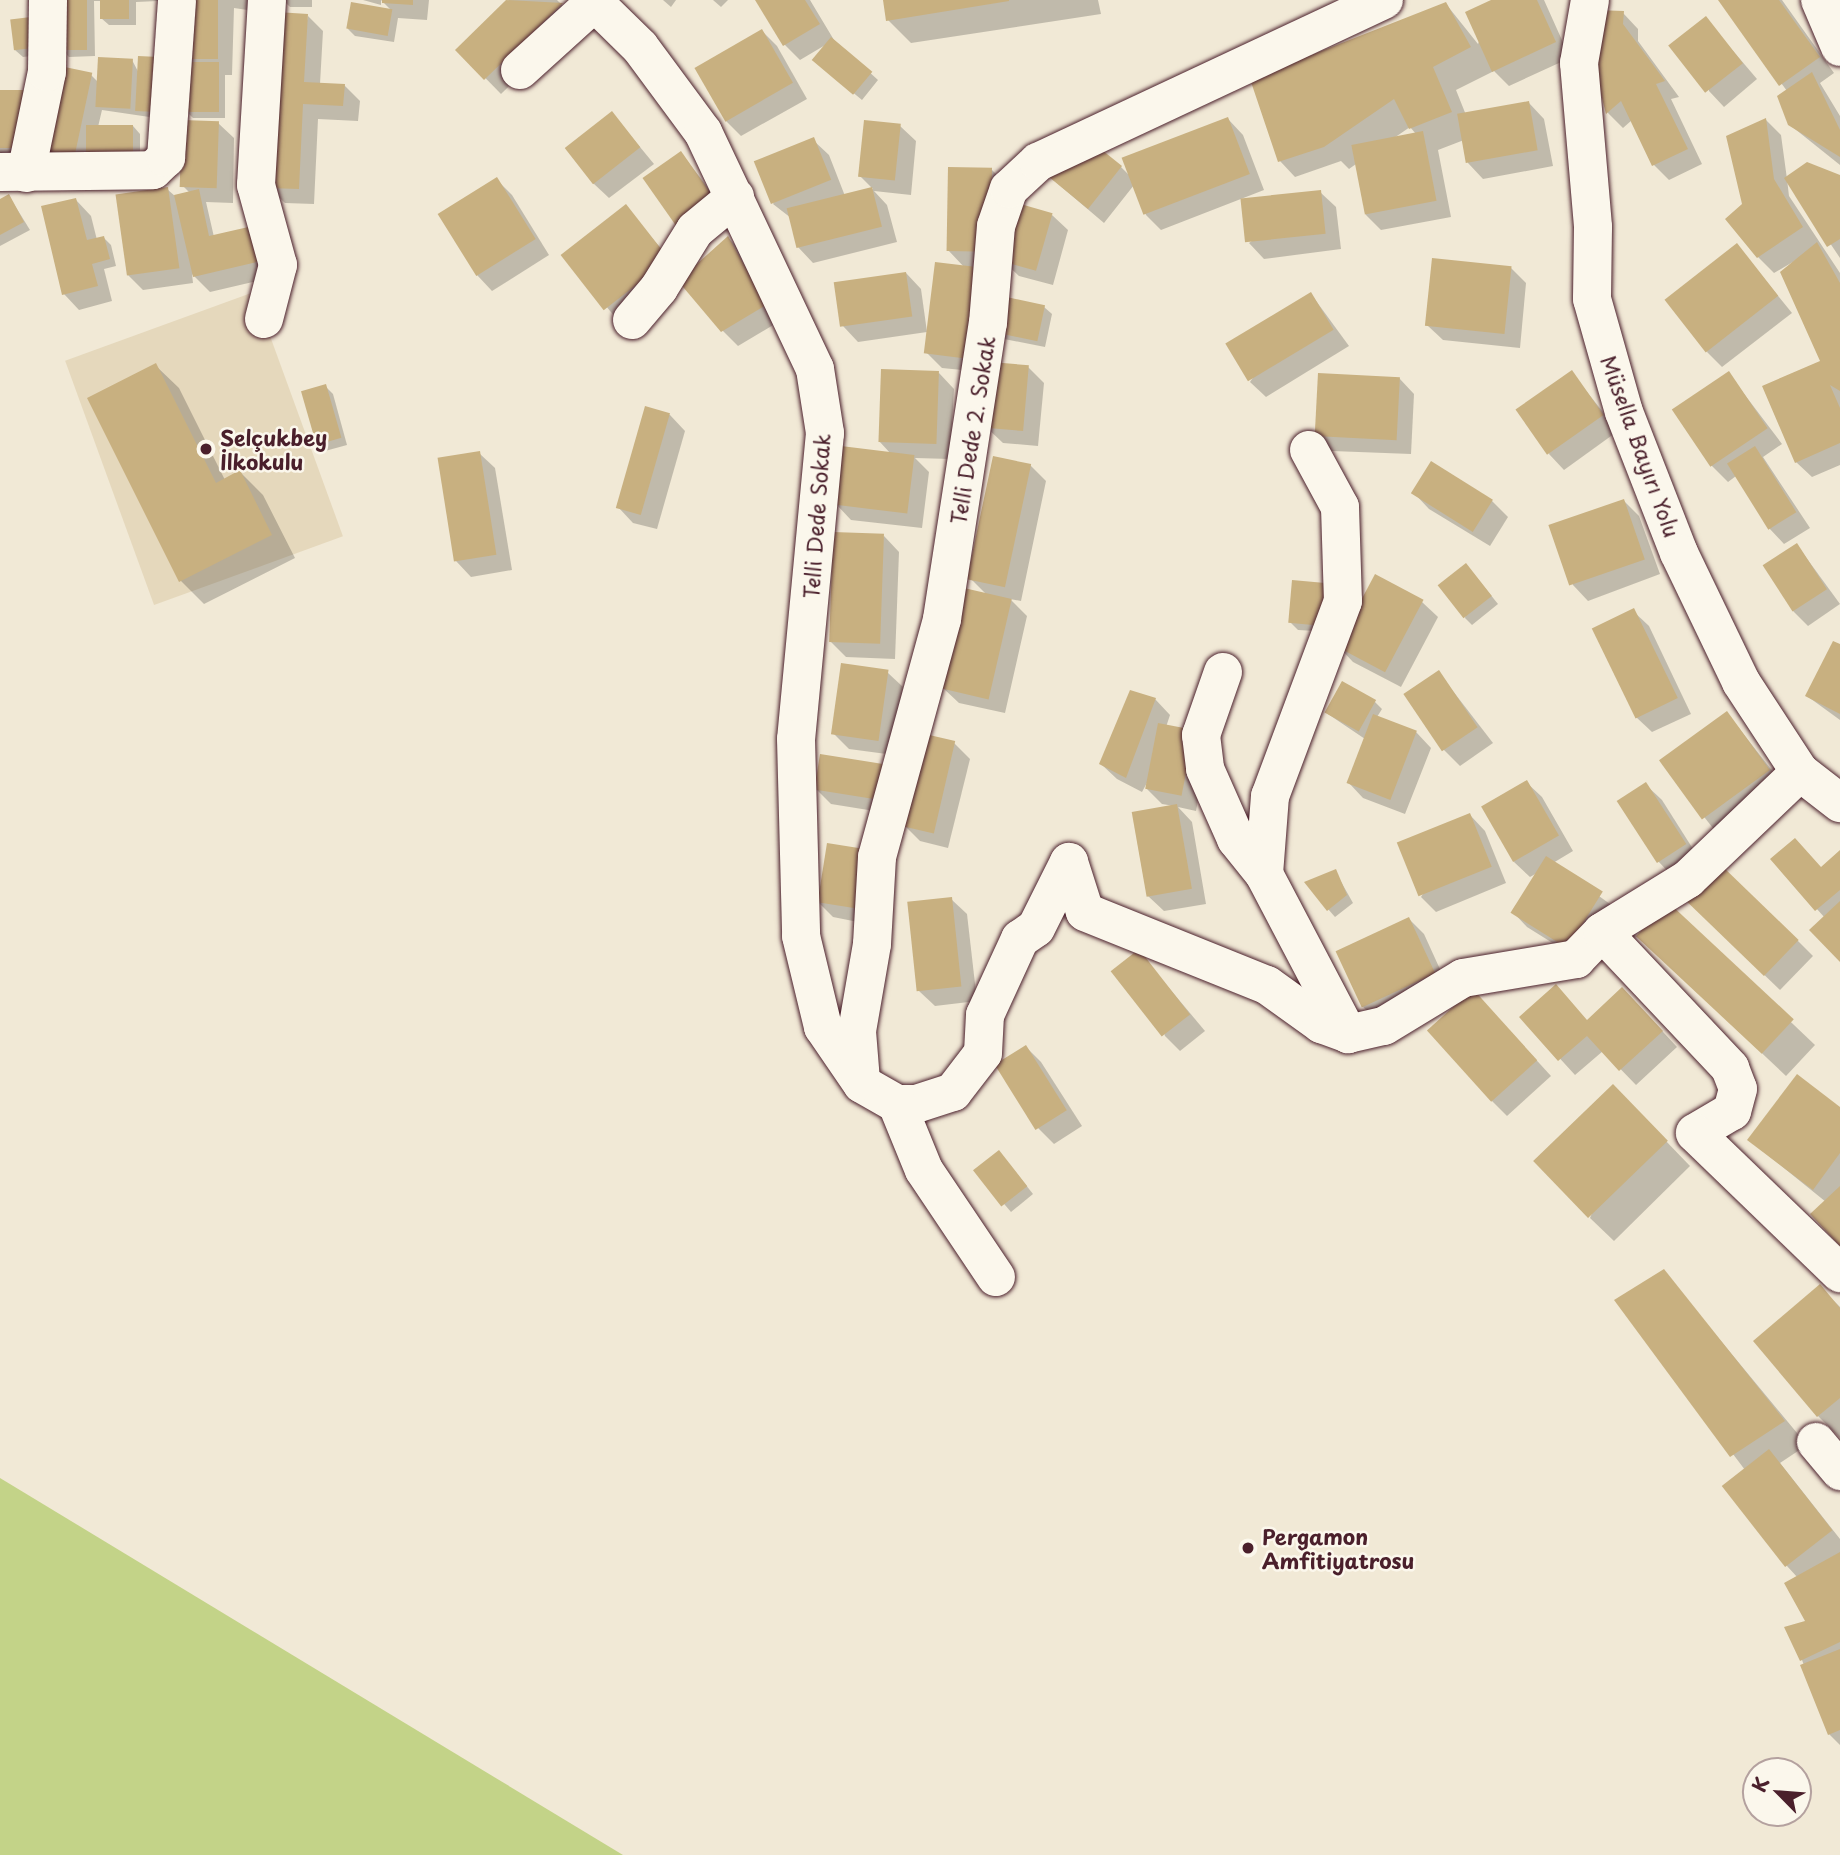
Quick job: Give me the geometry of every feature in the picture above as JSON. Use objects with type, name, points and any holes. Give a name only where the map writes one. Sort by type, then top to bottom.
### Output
[{"type":"street","points":[[48,0],[47,72],[13,172],[153,170],[166,158],[177,0]]},
{"type":"street","points":[[264,319],[278,265],[256,185],[267,0]]},
{"type":"street","name":"Telli Dede 2. Sokak","points":[[862,1084],[857,1031],[872,944],[877,857],[942,619],[988,323],[996,226],[1009,189],[1038,162],[1384,0]]},
{"type":"street","name":"Müsella Bayırı Yolu","points":[[1590,0],[1579,63],[1593,227],[1592,299],[1624,412],[1679,553],[1741,682],[1800,772],[1840,803]]},
{"type":"street","points":[[1820,0],[1840,47]]},
{"type":"street","points":[[520,70],[594,1]]},
{"type":"street","name":"Telli Dede Sokak","points":[[594,1],[640,47],[703,132],[815,369],[825,433],[796,739],[796,854],[801,936],[823,1027],[862,1084]]},
{"type":"street","points":[[632,320],[659,288],[695,230],[735,197]]},
{"type":"street","points":[[1264,874],[1270,796],[1343,601],[1340,507],[1309,450]]},
{"type":"street","points":[[1223,672],[1202,735],[1205,769],[1236,839],[1264,874],[1348,1034]]},
{"type":"street","points":[[862,1084],[897,1104],[916,1104],[953,1092],[982,1053],[985,1015],[1020,939],[1036,928],[1069,862],[1085,912],[1267,985],[1321,1024],[1348,1034],[1384,1026],[1463,978],[1576,959],[1602,932],[1688,879],[1800,772]]},
{"type":"street","points":[[1602,932],[1730,1068],[1738,1089],[1732,1111],[1695,1133],[1840,1273]]},
{"type":"street","points":[[897,1104],[924,1170],[996,1277]]},
{"type":"shaded area","name":"Selçukbey İlkokulu","points":[[254,292],[343,536],[154,605],[65,361]]},
{"type":"green space","points":[[0,1478],[623,1855],[0,1855]]},
{"type":"building","points":[[59,0],[87,0],[87,50],[59,50]]},
{"type":"building","points":[[100,0],[129,0],[129,19],[100,19]]},
{"type":"building","points":[[187,0],[218,0],[218,59],[187,59]]},
{"type":"building","points":[[382,0],[413,0],[413,5],[382,3]]},
{"type":"building","points":[[506,0],[563,3],[484,80],[455,50]]},
{"type":"building","points":[[755,0],[805,0],[820,24],[783,46]]},
{"type":"building","points":[[883,0],[1009,0],[1009,1],[886,21]]},
{"type":"building","points":[[1491,0],[1537,0],[1556,42],[1492,72],[1465,12]]},
{"type":"building","points":[[1718,0],[1779,0],[1820,57],[1779,86]]},
{"type":"building","points":[[351,2],[392,9],[388,36],[346,29]]},
{"type":"building","points":[[1446,2],[1471,47],[1433,67],[1452,112],[1409,129],[1394,99],[1324,147],[1278,162],[1250,79]]},
{"type":"building","points":[[1595,10],[1624,11],[1623,24],[1665,81],[1656,84],[1688,149],[1652,166],[1621,101],[1606,114],[1588,43]]},
{"type":"building","points":[[277,12],[308,14],[304,82],[345,84],[343,106],[303,104],[299,189],[267,188]]},
{"type":"building","points":[[39,16],[43,47],[14,50],[10,20]]},
{"type":"building","points":[[1706,16],[1743,63],[1705,93],[1668,46]]},
{"type":"building","points":[[762,29],[793,83],[725,122],[694,68]]},
{"type":"building","points":[[831,37],[872,72],[853,95],[812,60]]},
{"type":"building","points":[[138,56],[159,57],[156,112],[135,111]]},
{"type":"building","points":[[98,57],[133,59],[130,109],[95,107]]},
{"type":"building","points":[[184,62],[219,62],[219,112],[184,112]]},
{"type":"building","points":[[60,66],[92,73],[73,162],[41,155]]},
{"type":"building","points":[[1812,72],[1840,130],[1840,157],[1788,125],[1777,96]]},
{"type":"building","points":[[0,90],[24,90],[24,148],[0,148]]},
{"type":"building","points":[[1529,101],[1538,150],[1466,163],[1457,114]]},
{"type":"building","points":[[612,111],[640,147],[593,184],[565,148]]},
{"type":"building","points":[[1228,117],[1250,174],[1143,215],[1122,158]]},
{"type":"building","points":[[1766,118],[1774,179],[1803,227],[1757,258],[1725,219],[1742,204],[1726,136]]},
{"type":"building","points":[[182,120],[219,121],[217,188],[180,187]]},
{"type":"building","points":[[864,120],[901,124],[895,181],[858,177]]},
{"type":"building","points":[[86,125],[133,125],[133,159],[86,159]]},
{"type":"building","points":[[1423,131],[1437,201],[1365,215],[1351,145]]},
{"type":"building","points":[[814,137],[831,180],[771,204],[754,161]]},
{"type":"building","points":[[1097,146],[1122,166],[1088,209],[1049,177]]},
{"type":"building","points":[[681,151],[715,200],[677,227],[642,178]]},
{"type":"building","points":[[1807,162],[1840,175],[1840,239],[1827,247],[1784,178]]},
{"type":"building","points":[[948,167],[992,168],[991,252],[947,251]]},
{"type":"building","points":[[497,177],[536,239],[476,276],[438,214]]},
{"type":"building","points":[[168,187],[179,268],[127,276],[116,194]]},
{"type":"building","points":[[872,187],[882,227],[797,248],[787,208]]},
{"type":"building","points":[[199,189],[209,236],[257,225],[265,260],[193,277],[174,195]]},
{"type":"building","points":[[1321,190],[1326,234],[1245,242],[1240,198]]},
{"type":"building","points":[[9,194],[24,222],[0,235],[0,199]]},
{"type":"building","points":[[76,198],[87,240],[104,236],[110,259],[92,264],[98,286],[62,295],[41,206]]},
{"type":"building","points":[[1017,203],[1053,213],[1036,271],[1000,261]]},
{"type":"building","points":[[626,204],[669,259],[604,310],[561,255]]},
{"type":"building","points":[[728,236],[766,305],[721,332],[678,281]]},
{"type":"building","points":[[1817,242],[1840,283],[1840,391],[1830,385],[1840,408],[1840,443],[1795,463],[1762,386],[1820,361],[1780,272]]},
{"type":"building","points":[[1737,243],[1778,296],[1706,352],[1665,300]]},
{"type":"building","points":[[1432,258],[1512,266],[1504,334],[1425,326]]},
{"type":"building","points":[[935,262],[977,267],[965,358],[924,353]]},
{"type":"building","points":[[906,272],[912,317],[840,327],[834,282]]},
{"type":"building","points":[[1311,292],[1334,330],[1248,381],[1225,344]]},
{"type":"building","points":[[1002,296],[1045,305],[1037,341],[994,332]]},
{"type":"building","points":[[991,362],[1029,365],[1023,431],[985,428]]},
{"type":"building","name":"Selçukbey İlkokulu","points":[[156,363],[216,483],[240,470],[272,535],[179,582],[87,398]]},
{"type":"building","points":[[881,369],[939,371],[936,444],[878,442]]},
{"type":"building","points":[[1572,370],[1604,415],[1547,455],[1515,410]]},
{"type":"building","points":[[1729,371],[1768,428],[1710,467],[1672,410]]},
{"type":"building","points":[[1318,373],[1400,377],[1397,440],[1315,436]]},
{"type":"building","points":[[326,384],[341,438],[316,445],[301,391]]},
{"type":"building","points":[[645,406],[670,413],[641,515],[616,508]]},
{"type":"building","points":[[841,446],[914,455],[907,514],[834,505]]},
{"type":"building","points":[[1755,446],[1796,512],[1768,530],[1727,463]]},
{"type":"building","points":[[480,451],[496,555],[454,561],[438,458]]},
{"type":"building","points":[[993,456],[1031,464],[1005,587],[967,579]]},
{"type":"building","points":[[1431,461],[1493,500],[1473,532],[1411,493]]},
{"type":"building","points":[[1624,499],[1645,560],[1569,586],[1548,525]]},
{"type":"building","points":[[833,532],[884,534],[880,644],[829,642]]},
{"type":"building","points":[[1797,543],[1827,589],[1793,611],[1763,565]]},
{"type":"building","points":[[1466,563],[1492,596],[1463,618],[1438,585]]},
{"type":"building","points":[[1375,574],[1424,600],[1385,672],[1337,646]]},
{"type":"building","points":[[1292,580],[1328,583],[1324,626],[1288,623]]},
{"type":"building","points":[[964,588],[1012,599],[989,699],[941,688]]},
{"type":"building","points":[[1634,608],[1678,698],[1636,718],[1592,629]]},
{"type":"building","points":[[1833,641],[1840,644],[1840,714],[1805,696]]},
{"type":"building","points":[[841,663],[889,670],[879,741],[831,734]]},
{"type":"building","points":[[1439,670],[1478,727],[1442,751],[1403,694]]},
{"type":"building","points":[[1342,681],[1376,700],[1359,731],[1325,712]]},
{"type":"building","points":[[1130,690],[1156,698],[1126,778],[1099,764]]},
{"type":"building","points":[[1727,711],[1770,770],[1702,819],[1659,760]]},
{"type":"building","points":[[1373,714],[1417,731],[1390,800],[1346,783]]},
{"type":"building","points":[[1158,723],[1194,730],[1182,796],[1145,789]]},
{"type":"building","points":[[925,734],[955,741],[934,834],[904,827]]},
{"type":"building","points":[[820,754],[884,764],[879,800],[814,790]]},
{"type":"building","points":[[1527,780],[1559,835],[1513,862],[1481,807]]},
{"type":"building","points":[[1646,782],[1686,844],[1657,863],[1617,801]]},
{"type":"building","points":[[1177,804],[1192,889],[1147,897],[1132,812]]},
{"type":"building","points":[[1470,813],[1492,867],[1418,896],[1397,843]]},
{"type":"building","points":[[1795,838],[1821,867],[1840,850],[1840,890],[1815,911],[1770,859]]},
{"type":"building","points":[[827,843],[869,850],[860,909],[818,902]]},
{"type":"building","points":[[1546,856],[1603,892],[1567,948],[1510,913]]},
{"type":"building","points":[[1721,865],[1799,940],[1764,976],[1686,901]]},
{"type":"building","points":[[1336,869],[1347,895],[1327,911],[1304,882]]},
{"type":"building","points":[[952,897],[961,987],[917,991],[907,902]]},
{"type":"building","points":[[1840,901],[1840,962],[1809,930]]},
{"type":"building","points":[[1668,902],[1794,1019],[1762,1054],[1636,936]]},
{"type":"building","points":[[1409,917],[1435,973],[1362,1007],[1336,951]]},
{"type":"building","points":[[1139,949],[1190,1014],[1162,1037],[1111,971]]},
{"type":"building","points":[[1556,984],[1587,1020],[1622,987],[1663,1031],[1619,1071],[1587,1036],[1558,1061],[1519,1017]]},
{"type":"building","points":[[1473,989],[1537,1060],[1491,1102],[1427,1030]]},
{"type":"building","points":[[1026,1045],[1067,1110],[1035,1130],[995,1065]]},
{"type":"building","points":[[1797,1074],[1840,1107],[1840,1153],[1813,1190],[1747,1140]]},
{"type":"building","points":[[1613,1084],[1668,1141],[1588,1218],[1533,1161]]},
{"type":"building","points":[[999,1150],[1027,1186],[1001,1207],[973,1170]]},
{"type":"building","points":[[1840,1186],[1840,1246],[1810,1214]]},
{"type":"building","points":[[1664,1269],[1785,1421],[1730,1457],[1614,1300]]},
{"type":"building","points":[[1820,1284],[1840,1308],[1840,1398],[1817,1417],[1753,1341]]},
{"type":"building","points":[[1769,1449],[1832,1530],[1785,1567],[1722,1486]]},
{"type":"building","points":[[1840,1552],[1840,1642],[1800,1661],[1784,1627],[1805,1621],[1784,1583]]},
{"type":"building","points":[[1840,1649],[1840,1730],[1828,1735],[1800,1665]]},
{"type":"place","name":"Selçukbey İlkokulu","points":[[206,449]]},
{"type":"place","name":"Pergamon Amfitiyatrosu","points":[[1248,1548]]}]
